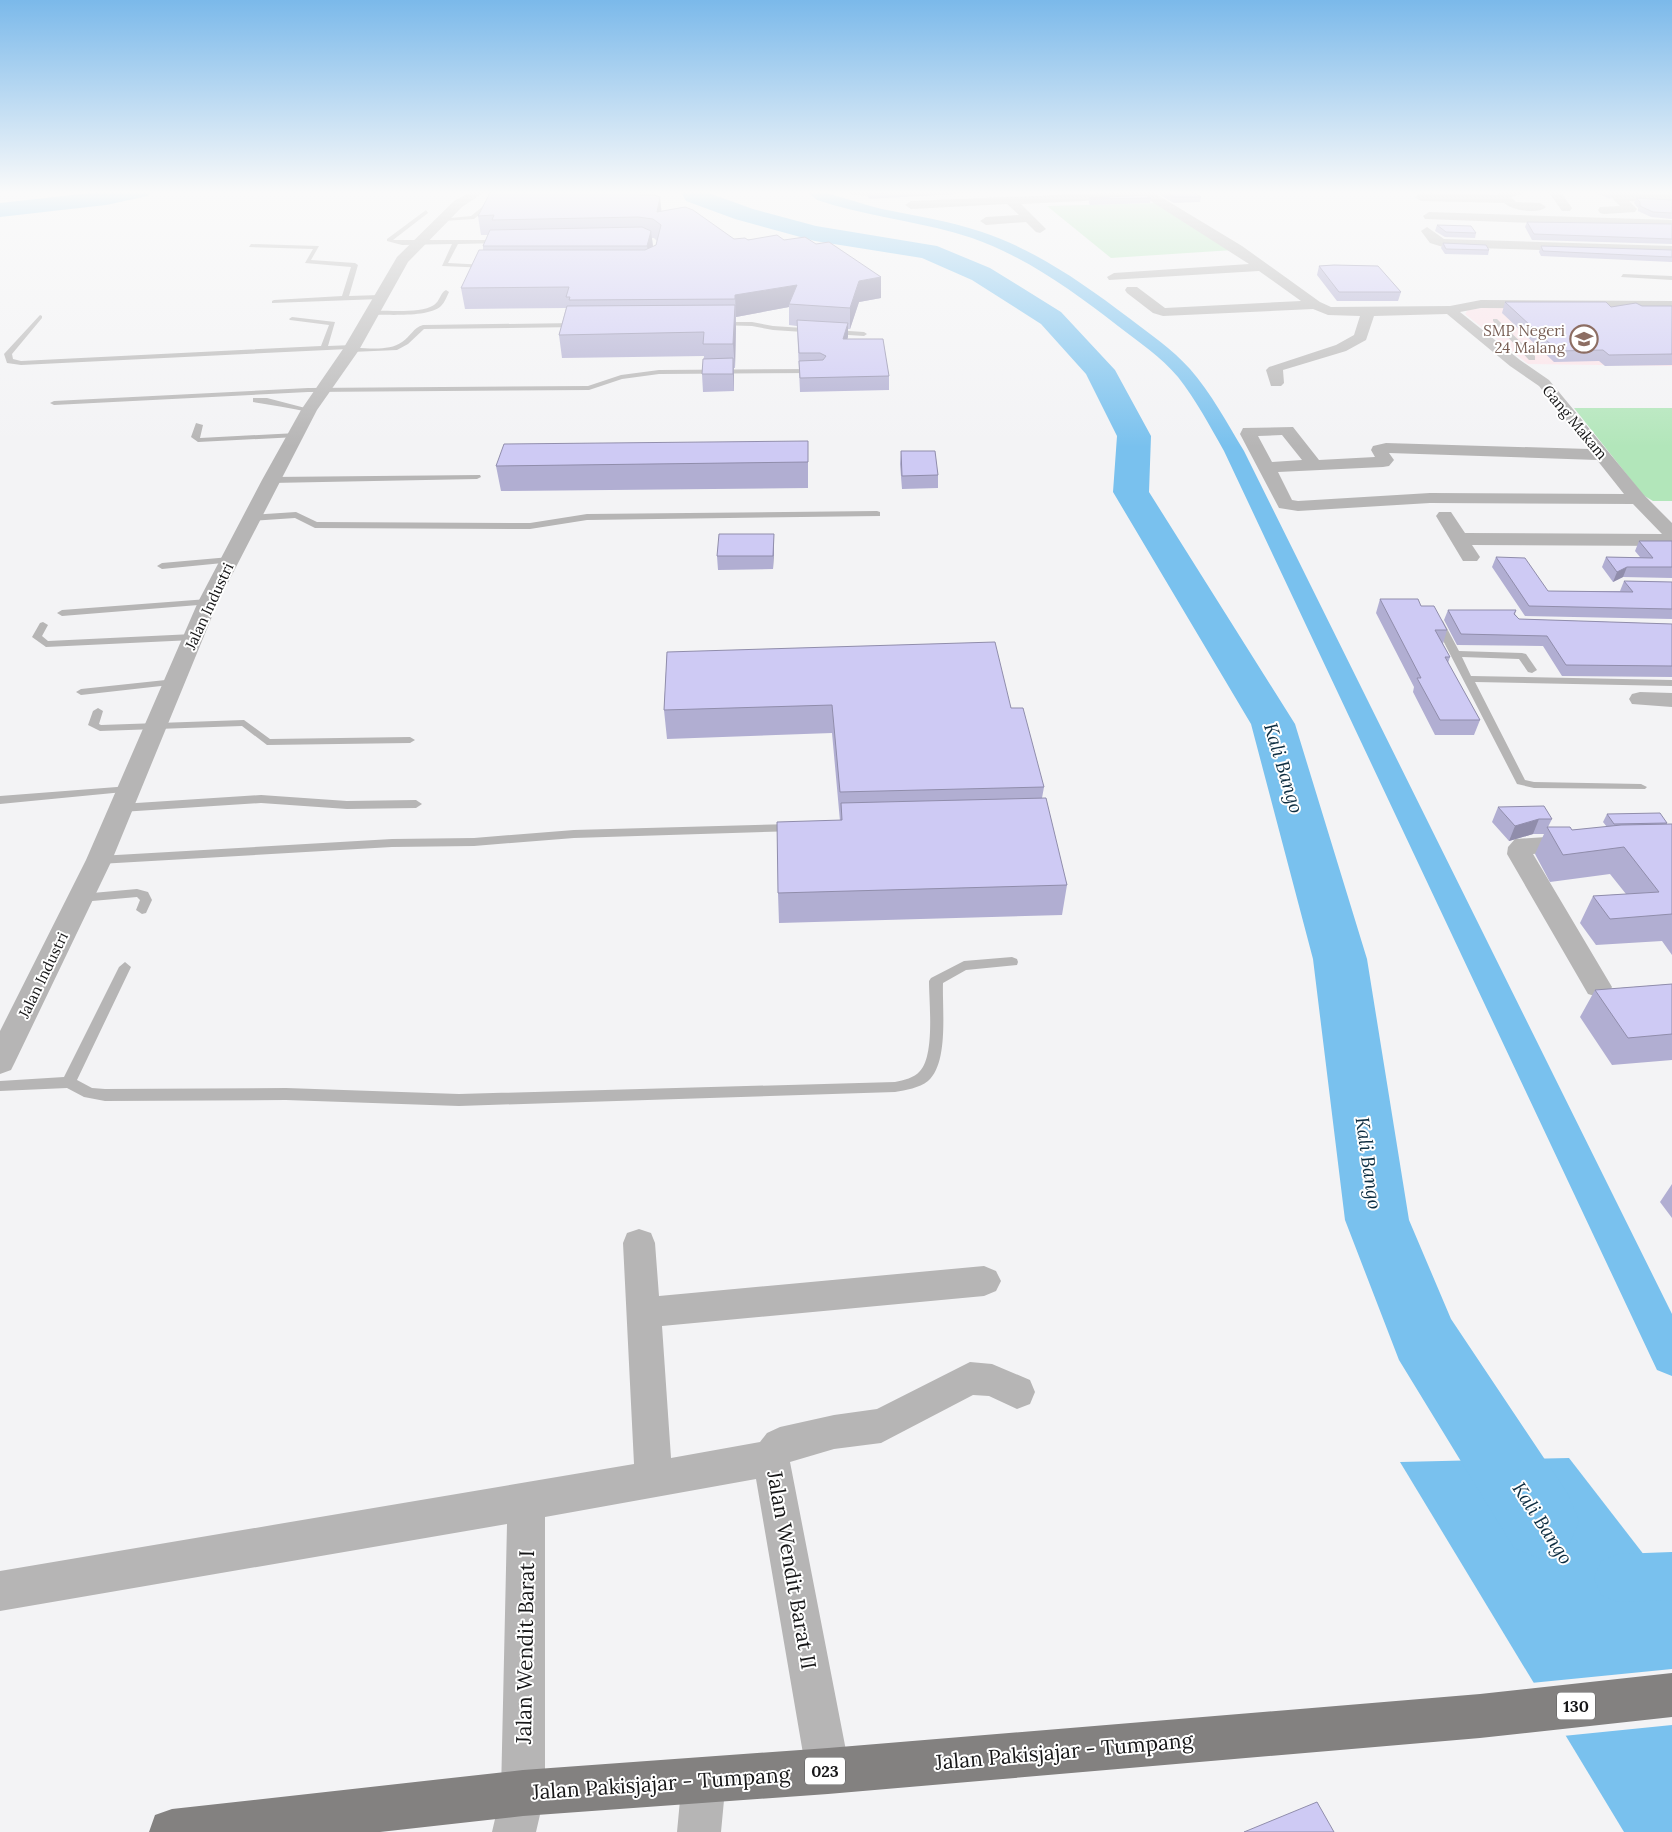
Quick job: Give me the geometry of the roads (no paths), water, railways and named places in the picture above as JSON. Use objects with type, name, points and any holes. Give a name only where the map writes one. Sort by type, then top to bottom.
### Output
[{"type":"main road","name":"130","points":[[1480,1716],[1672,1695]]},
{"type":"main road","name":"Jalan Pakisjajar - Tumpang","points":[[172,1832],[518,1813],[704,1779],[828,1771],[1480,1716]]},
{"type":"street","name":"Jalan Industri","points":[[0,1062],[99,860],[208,602],[271,480],[310,410],[352,349],[392,276]]},
{"type":"street","points":[[1114,277],[1121,276]]},
{"type":"street","points":[[1275,276],[1315,305],[1334,312],[1452,310],[1464,306],[1492,304],[1672,306]]},
{"type":"street","points":[[1132,290],[1163,312],[1315,305]]},
{"type":"street","points":[[1219,297],[1234,309]]},
{"type":"street","name":"Gang Makam","points":[[1452,310],[1456,318],[1544,383],[1603,455],[1657,510],[1672,535]]},
{"type":"street","points":[[1276,383],[1274,370],[1278,367],[1341,348],[1361,337],[1368,312]]},
{"type":"street","points":[[1314,465],[1287,430],[1252,431],[1248,434],[1267,467],[1282,501],[1293,506],[1430,498],[1657,510]]},
{"type":"street","points":[[1267,467],[1383,462],[1385,460],[1380,450],[1386,448],[1603,455]]},
{"type":"street","points":[[1445,516],[1470,557]]},
{"type":"street","points":[[1460,539],[1672,540]]},
{"type":"street","points":[[1640,699],[1672,700]]},
{"type":"street","points":[[1598,987],[1525,865],[1520,854],[1520,847],[1533,844],[1602,842]]},
{"type":"street","points":[[639,1243],[645,1312],[654,1478]]},
{"type":"street","points":[[645,1312],[984,1281]]},
{"type":"street","name":"Jalan Wendit Barat II","points":[[828,1771],[771,1458],[780,1445],[834,1432],[882,1426],[970,1378],[992,1380],[1016,1392]]},
{"type":"street","points":[[0,1591],[771,1458]]},
{"type":"street","name":"Jalan Wendit Barat I","points":[[518,1813],[526,1501]]},
{"type":"street","points":[[699,1832],[704,1779]]},
{"type":"lane","points":[[345,298],[352,276]]},
{"type":"lane","points":[[1635,276],[1672,278]]},
{"type":"lane","points":[[274,302],[345,298],[376,305],[422,310],[438,306],[446,292]]},
{"type":"lane","points":[[40,317],[8,354],[10,361],[21,363],[324,348],[395,347],[406,343],[414,330],[423,327],[583,325]]},
{"type":"lane","points":[[292,319],[333,323],[324,348]]},
{"type":"lane","points":[[1495,320],[1532,358]]},
{"type":"lane","points":[[712,324],[752,324],[773,328],[864,334]]},
{"type":"lane","points":[[1484,338],[1511,338]]},
{"type":"lane","points":[[310,410],[264,400],[56,406],[324,389],[589,388],[621,376],[659,372],[820,371]]},
{"type":"lane","points":[[200,425],[195,437],[198,440],[297,435]]},
{"type":"lane","points":[[271,480],[477,477]]},
{"type":"lane","points":[[252,518],[296,515],[316,525],[530,526],[574,518],[877,514]]},
{"type":"lane","points":[[162,566],[230,560]]},
{"type":"lane","points":[[62,612],[208,602]]},
{"type":"lane","points":[[1435,616],[1521,782],[1534,785],[1641,787]]},
{"type":"lane","points":[[43,625],[37,637],[46,644],[193,637]]},
{"type":"lane","points":[[1455,654],[1522,656],[1532,670]]},
{"type":"lane","points":[[1468,679],[1672,683]]},
{"type":"lane","points":[[81,692],[175,682]]},
{"type":"lane","points":[[98,711],[93,725],[96,726],[156,724],[197,727],[244,723],[267,742],[410,740]]},
{"type":"lane","points":[[0,800],[130,789]]},
{"type":"lane","points":[[121,808],[261,799],[347,805],[416,804]]},
{"type":"lane","points":[[99,860],[392,843],[474,842],[574,834],[801,828]]},
{"type":"lane","points":[[81,898],[137,893],[144,895],[146,900],[142,910]]},
{"type":"lane","points":[[0,1086],[69,1082],[89,1094],[104,1095],[286,1094],[459,1100],[895,1088],[912,1084],[927,1073],[934,1061],[936,981],[964,966],[1012,962]]},
{"type":"lane","points":[[69,1082],[125,967]]},
{"type":"water","points":[[1569,1458],[1672,1591],[1672,1832],[1624,1832],[1400,1462]]},
{"type":"waterway","name":"Kali Bango","points":[[985,276],[1051,318],[1100,370],[1134,436],[1131,492],[1273,724],[1340,959],[1377,1220],[1424,1338],[1541,1521]]},
{"type":"waterway","name":"Kali Bango","points":[[1059,276],[1105,308],[1170,358],[1192,384],[1234,451],[1672,1357]]},
{"type":"waterway","name":"Kali Bango","points":[[1618,1578],[1672,1576]]},
{"type":"place","name":"SMP Negeri 24 Malang","points":[[1584,339]]}]
